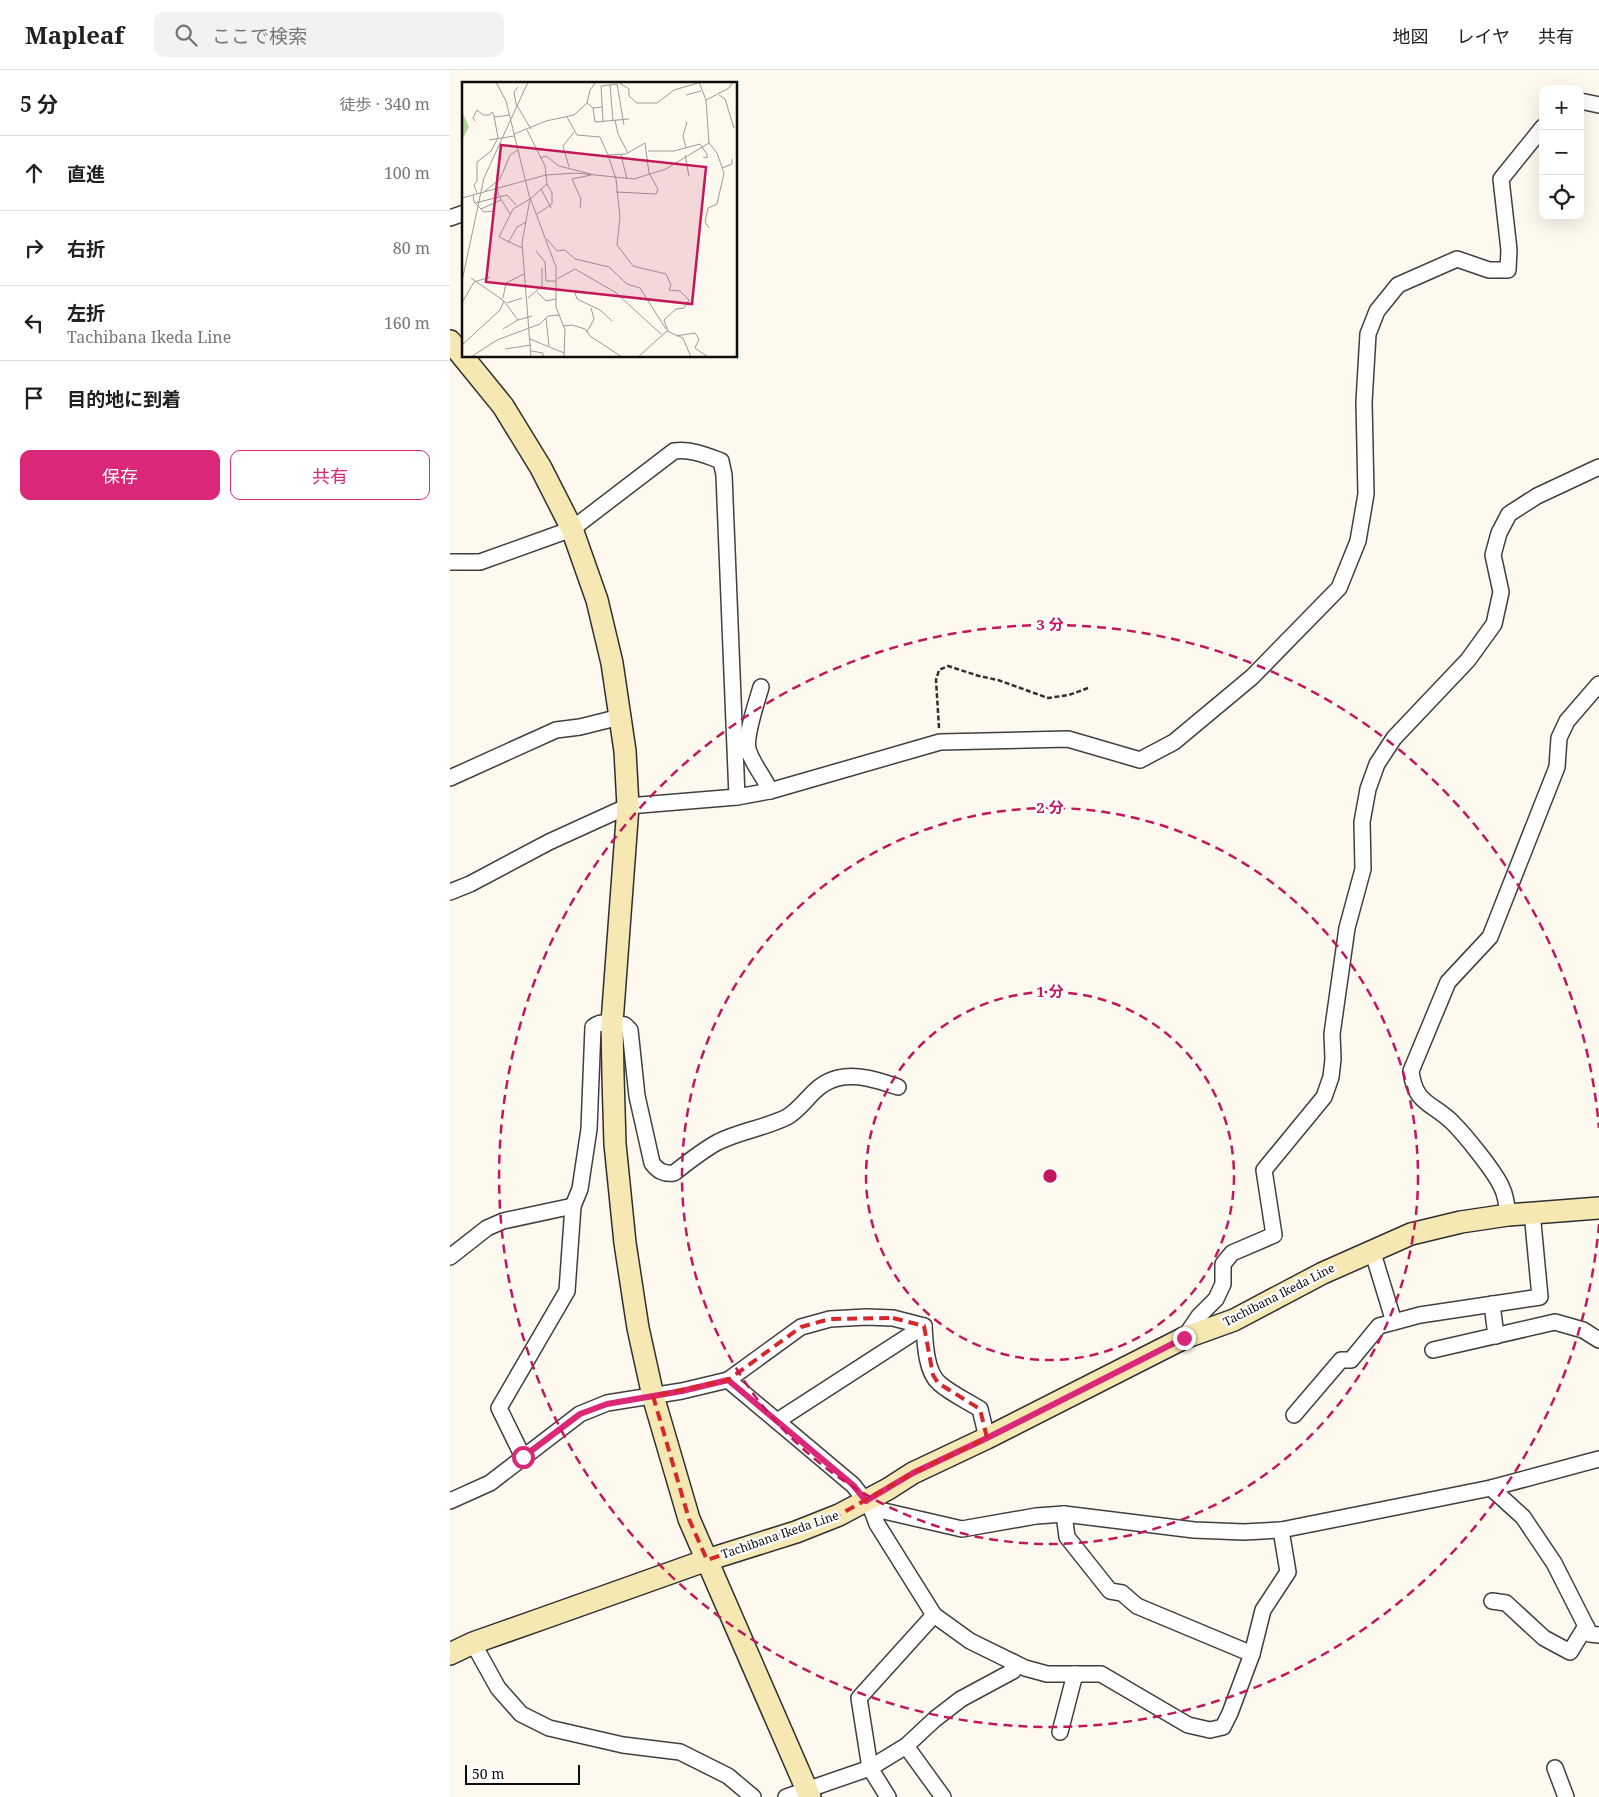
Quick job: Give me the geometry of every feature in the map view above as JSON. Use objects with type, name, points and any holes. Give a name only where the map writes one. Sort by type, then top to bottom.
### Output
[{"type":"street","points":[[1584,102],[1599,105]]},
{"type":"street","points":[[450,892],[470,884],[549,842],[628,806],[737,796],[770,790],[940,742],[1068,739],[1140,760],[1174,742],[1266,664],[1339,588],[1358,540],[1366,494],[1364,402],[1368,334],[1377,311],[1398,285],[1457,259],[1489,270],[1508,270],[1509,250],[1501,179],[1541,130]]},
{"type":"street","points":[[450,218],[462,214]]},
{"type":"street","points":[[450,341],[462,356]]},
{"type":"street","points":[[464,358],[503,406],[541,468],[572,529],[597,600],[612,663],[625,750],[628,806],[612,1023],[616,1144],[625,1243],[638,1328],[653,1396],[689,1519],[809,1794]]},
{"type":"street","points":[[450,562],[480,562],[572,529],[674,451],[682,450],[701,453],[720,461],[724,475],[737,796]]},
{"type":"street","points":[[1184,1338],[1199,1316],[1216,1299],[1223,1284],[1223,1264],[1232,1254],[1274,1235],[1264,1170],[1324,1097],[1331,1077],[1333,1059],[1332,1034],[1347,928],[1363,869],[1362,822],[1368,789],[1376,764],[1394,738],[1468,660],[1494,624],[1501,592],[1493,554],[1499,533],[1509,514],[1537,496],[1599,467]]},
{"type":"street","points":[[1508,1215],[1502,1188],[1497,1180],[1480,1155],[1453,1123],[1418,1095],[1411,1071],[1448,982],[1490,937],[1558,767],[1559,738],[1567,721],[1599,684]]},
{"type":"street","points":[[761,687],[747,740],[748,750],[770,790]]},
{"type":"street","points":[[450,778],[556,730],[580,727],[620,717]]},
{"type":"street","points":[[523,1457],[499,1408],[567,1291],[573,1206],[580,1189],[590,1128],[593,1027],[598,1023],[625,1024],[630,1030],[636,1096],[652,1163],[657,1170],[666,1174],[674,1173],[719,1142],[772,1124],[789,1116],[816,1090],[827,1082],[840,1077],[874,1079],[898,1087]]},
{"type":"street","points":[[450,1257],[487,1228],[503,1221],[573,1206]]},
{"type":"street","name":"Tachibana Ikeda Line","points":[[450,1654],[473,1643],[869,1505],[913,1473],[987,1438],[1184,1338],[1234,1320],[1323,1272],[1411,1234],[1461,1222],[1508,1215],[1599,1208]]},
{"type":"street","points":[[1294,1415],[1340,1360],[1351,1360],[1378,1326],[1420,1315],[1540,1297],[1532,1212]]},
{"type":"street","points":[[1372,1250],[1394,1322]]},
{"type":"street","points":[[1492,1304],[1496,1336]]},
{"type":"street","points":[[450,1501],[490,1483],[580,1414],[607,1404],[728,1380],[801,1328],[830,1319],[866,1317],[893,1318],[924,1326]]},
{"type":"street","points":[[1433,1350],[1555,1322],[1583,1330],[1599,1340]]},
{"type":"street","points":[[777,1421],[924,1326]]},
{"type":"street","points":[[924,1326],[926,1354],[933,1375],[938,1383],[980,1408],[987,1438]]},
{"type":"street","points":[[728,1380],[853,1485],[869,1505],[877,1524],[934,1615],[970,1641],[1025,1668],[1047,1674],[1101,1674],[1188,1725],[1210,1730],[1222,1727],[1230,1713],[1252,1654],[1263,1610],[1288,1572],[1282,1530]]},
{"type":"street","points":[[869,1505],[962,1529],[1036,1516],[1064,1514],[1194,1530],[1244,1532],[1282,1530],[1491,1488],[1599,1459]]},
{"type":"street","points":[[1491,1488],[1523,1517],[1554,1563],[1590,1634],[1599,1635]]},
{"type":"street","points":[[1064,1514],[1067,1537],[1110,1591],[1122,1593],[1136,1606],[1252,1654]]},
{"type":"street","points":[[1492,1602],[1506,1604],[1544,1638],[1570,1652],[1586,1626]]},
{"type":"street","points":[[888,1797],[870,1768],[859,1698],[934,1615]]},
{"type":"street","points":[[473,1643],[498,1688],[521,1714],[549,1728],[624,1745],[680,1752],[728,1776],[753,1797]]},
{"type":"street","points":[[786,1797],[809,1794],[870,1768],[906,1746],[961,1698],[1013,1671],[1013,1662]]},
{"type":"street","points":[[1060,1732],[1075,1674]]},
{"type":"street","points":[[906,1746],[943,1797]]},
{"type":"street","points":[[1555,1768],[1566,1797]]},
{"type":"path","points":[[940,742],[936,680],[939,670],[948,666],[978,676],[998,680],[1048,698],[1070,695],[1088,688]]},
{"type":"highlighted area","points":[[893,1318],[924,1326],[933,1375],[938,1383],[980,1409],[987,1438],[913,1473],[839,1515],[707,1560],[689,1519],[653,1396],[728,1380],[801,1327],[830,1319]]},
{"type":"route","points":[[523,1457],[580,1414],[607,1404],[682,1391],[728,1380],[853,1485],[866,1501],[913,1473],[987,1438],[1184,1338]]}]
